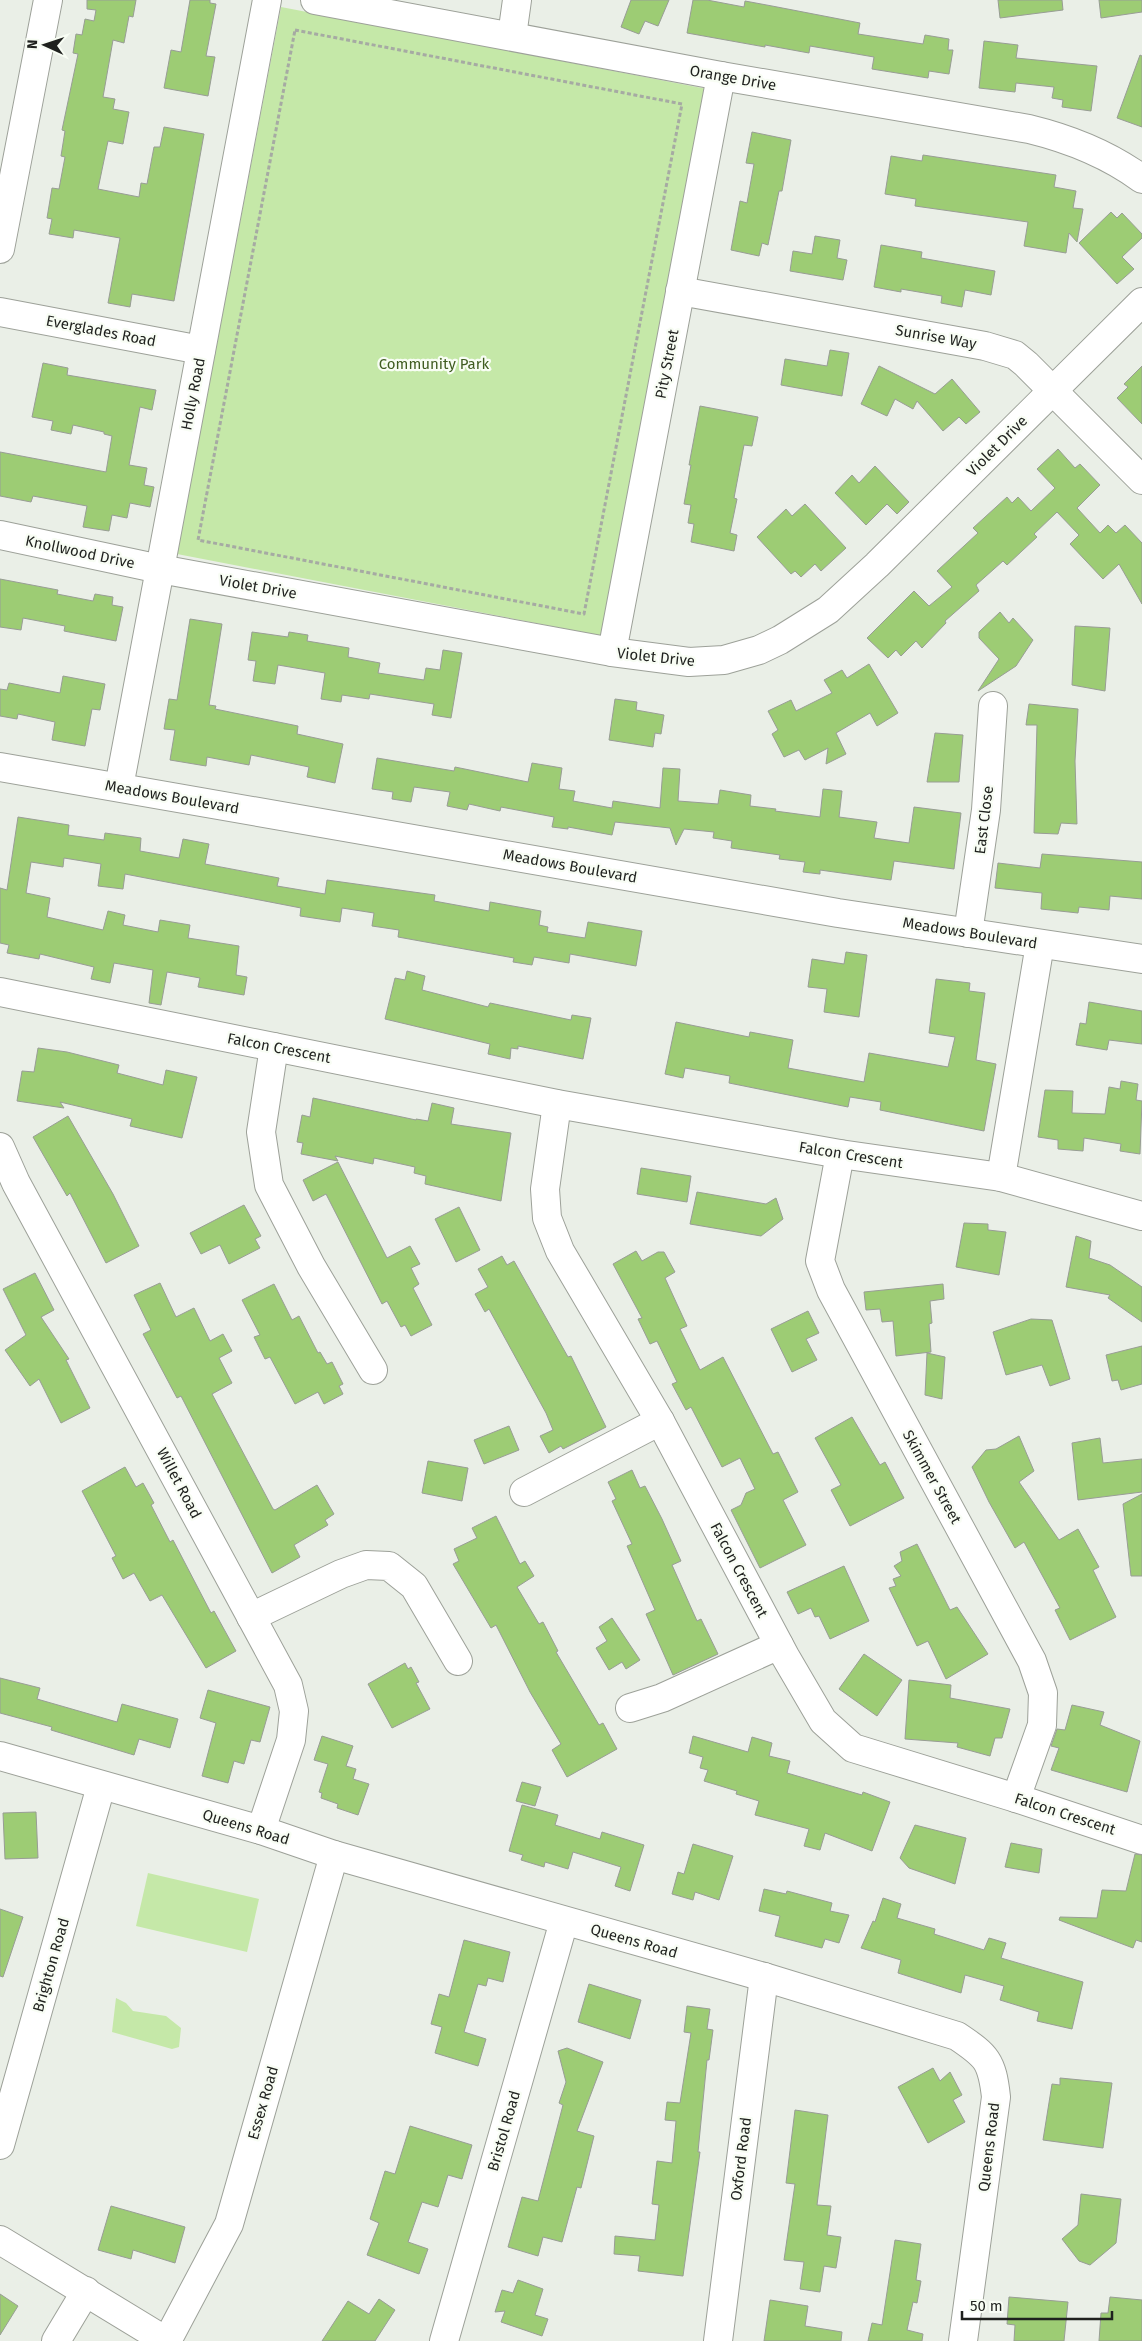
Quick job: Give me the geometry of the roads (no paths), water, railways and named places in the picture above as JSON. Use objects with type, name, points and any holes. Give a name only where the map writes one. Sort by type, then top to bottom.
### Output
[{"type":"street","points":[[0,249],[48,0]]},
{"type":"street","name":"Holly Road","points":[[119,787],[266,0]]},
{"type":"street","name":"Orange Drive","points":[[315,0],[722,76],[1054,135],[1096,152],[1142,179]]},
{"type":"street","points":[[512,36],[517,0]]},
{"type":"street","name":"Pity Street","points":[[612,652],[722,76]]},
{"type":"street","name":"Sunrise Way","points":[[680,291],[1000,350],[1014,355],[1026,364],[1142,480]]},
{"type":"street","name":"Violet Drive","points":[[160,569],[667,661],[707,662],[741,656],[796,632],[828,610],[848,593],[1142,302]]},
{"type":"street","name":"Everglades Road","points":[[0,312],[201,350]]},
{"type":"street","name":"Knollwood Drive","points":[[0,535],[160,569]]},
{"type":"street","name":"East Close","points":[[968,933],[986,810],[994,706]]},
{"type":"street","name":"Meadows Boulevard","points":[[0,767],[829,911],[1142,959]]},
{"type":"street","points":[[1001,1177],[1040,944]]},
{"type":"street","name":"Falcon Crescent","points":[[0,994],[557,1104],[840,1154],[1001,1177],[1142,1216]]},
{"type":"street","points":[[274,1047],[261,1132],[269,1185],[311,1266],[373,1370]]},
{"type":"street","name":"Falcon Crescent","points":[[557,1104],[545,1188],[547,1218],[560,1251],[660,1420],[779,1645],[823,1721],[853,1748],[1016,1798],[1142,1840]]},
{"type":"street","name":"Willet Road","points":[[0,1147],[8,1187],[288,1685],[294,1711],[291,1740],[261,1830]]},
{"type":"street","name":"Skimmer Street","points":[[840,1154],[820,1261],[830,1290],[1032,1661],[1043,1693],[1042,1725],[1016,1798]]},
{"type":"street","points":[[524,1492],[660,1420]]},
{"type":"street","points":[[251,1617],[341,1574],[366,1565],[389,1566],[414,1586],[458,1662]]},
{"type":"street","points":[[630,1708],[662,1698],[779,1645]]},
{"type":"street","name":"Queens Road","points":[[0,1756],[261,1830],[334,1854],[564,1921],[764,1977],[957,2036],[982,2053],[994,2076],[996,2097],[963,2341]]},
{"type":"street","name":"Brighton Road","points":[[0,2145],[101,1786]]},
{"type":"street","name":"Essex Road","points":[[166,2341],[229,2224],[334,1854]]},
{"type":"street","name":"Bristol Road","points":[[444,2341],[564,1921]]},
{"type":"street","name":"Oxford Road","points":[[718,2341],[764,1977]]},
{"type":"street","points":[[0,2240],[166,2341]]},
{"type":"street","points":[[56,2341],[86,2291]]},
{"type":"park label","name":"Community Park","points":[[434,364]]}]
